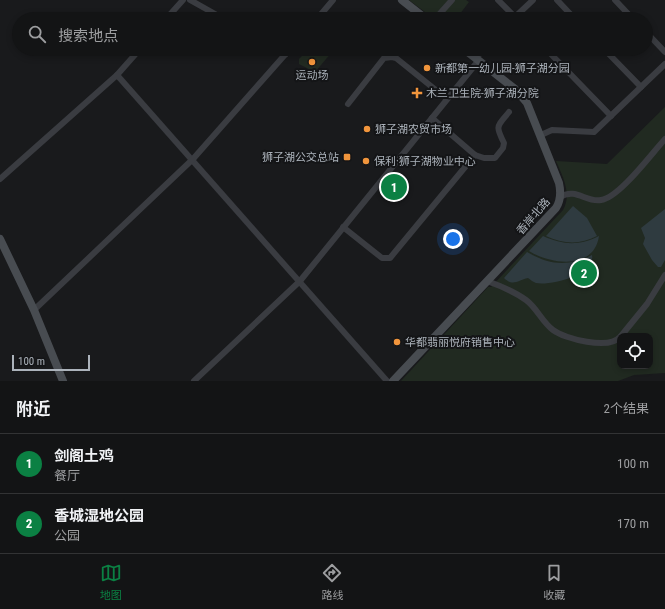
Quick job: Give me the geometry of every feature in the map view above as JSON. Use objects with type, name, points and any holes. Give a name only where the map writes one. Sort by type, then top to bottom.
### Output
[{"type":"street","points":[[172,12],[183,0]]},
{"type":"street","points":[[190,0],[211,12]]},
{"type":"street","points":[[323,12],[334,0]]},
{"type":"street","points":[[402,0],[417,12]]},
{"type":"street","points":[[441,12],[452,0]]},
{"type":"street","points":[[498,0],[510,12]]},
{"type":"street","points":[[520,12],[533,0]]},
{"type":"street","points":[[556,0],[568,12]]},
{"type":"street","points":[[615,0],[626,12]]},
{"type":"street","points":[[653,39],[665,52]]},
{"type":"street","points":[[0,179],[117,75],[134,56]]},
{"type":"street","points":[[34,310],[193,159],[284,56]]},
{"type":"street","points":[[348,104],[384,58],[388,56],[396,58],[447,99]]},
{"type":"street","name":"香岸北路","points":[[393,381],[556,208],[562,193],[541,135],[527,103],[515,89],[473,56]]},
{"type":"street","points":[[194,381],[300,280],[432,118],[479,56]]},
{"type":"street","points":[[553,56],[611,116]]},
{"type":"street","points":[[611,56],[641,87]]},
{"type":"street","points":[[541,135],[552,130],[594,132],[665,64]]},
{"type":"street","points":[[117,75],[300,280],[387,381]]},
{"type":"street","points":[[432,118],[475,155],[484,158],[495,158],[503,148],[504,143],[498,133],[498,128],[509,112]]},
{"type":"street","points":[[562,193],[573,192],[600,201],[613,196],[665,139]]},
{"type":"street","points":[[343,227],[382,258],[390,258],[475,155]]},
{"type":"street","points":[[0,239],[34,310],[63,381]]},
{"type":"street","points":[[623,333],[647,304],[665,274]]},
{"type":"street","points":[[487,281],[505,288],[527,300],[553,330],[564,336],[594,343],[614,342],[617,340]]},
{"type":"shaded area","points":[[409,0],[449,0],[438,12],[425,12]]},
{"type":"shaded area","points":[[455,0],[466,0],[469,2],[461,12],[444,12]]},
{"type":"shaded area","name":"运动场","points":[[302,56],[329,56],[315,72],[299,64],[299,59]]},
{"type":"shaded area","points":[[665,107],[665,373],[634,375],[618,381],[401,381],[488,287],[491,287],[563,210],[566,204],[567,192],[564,179],[556,161],[607,164]]},
{"type":"shaded area","points":[[573,206],[587,218],[597,236],[584,241],[565,242],[546,236]]},
{"type":"shaded area","points":[[665,209],[665,260],[661,267],[658,267],[652,260],[643,244],[645,238],[641,228]]},
{"type":"shaded area","points":[[543,236],[564,243],[578,243],[599,236],[596,247],[589,255],[571,262],[549,259],[538,256],[529,251]]},
{"type":"shaded area","points":[[527,252],[543,260],[559,263],[567,263],[592,255],[591,262],[587,268],[571,278],[551,283],[536,283],[528,278],[516,282],[507,281],[504,278]]},
{"type":"place","name":"运动场","points":[[312,62]]},
{"type":"place","name":"新都第一幼儿园-狮子湖分园","points":[[427,68]]},
{"type":"place","name":"木兰卫生院-狮子湖分院","points":[[417,93]]},
{"type":"place","name":"狮子湖农贸市场","points":[[367,129]]},
{"type":"place","name":"狮子湖公交总站","points":[[347,157]]},
{"type":"place","name":"保利·狮子湖物业中心","points":[[366,161]]},
{"type":"place","name":"剑阁土鸡","points":[[394,187]]},
{"type":"place","name":"香城湿地公园","points":[[584,273]]},
{"type":"place","name":"华都翡丽悦府销售中心","points":[[397,342]]}]
